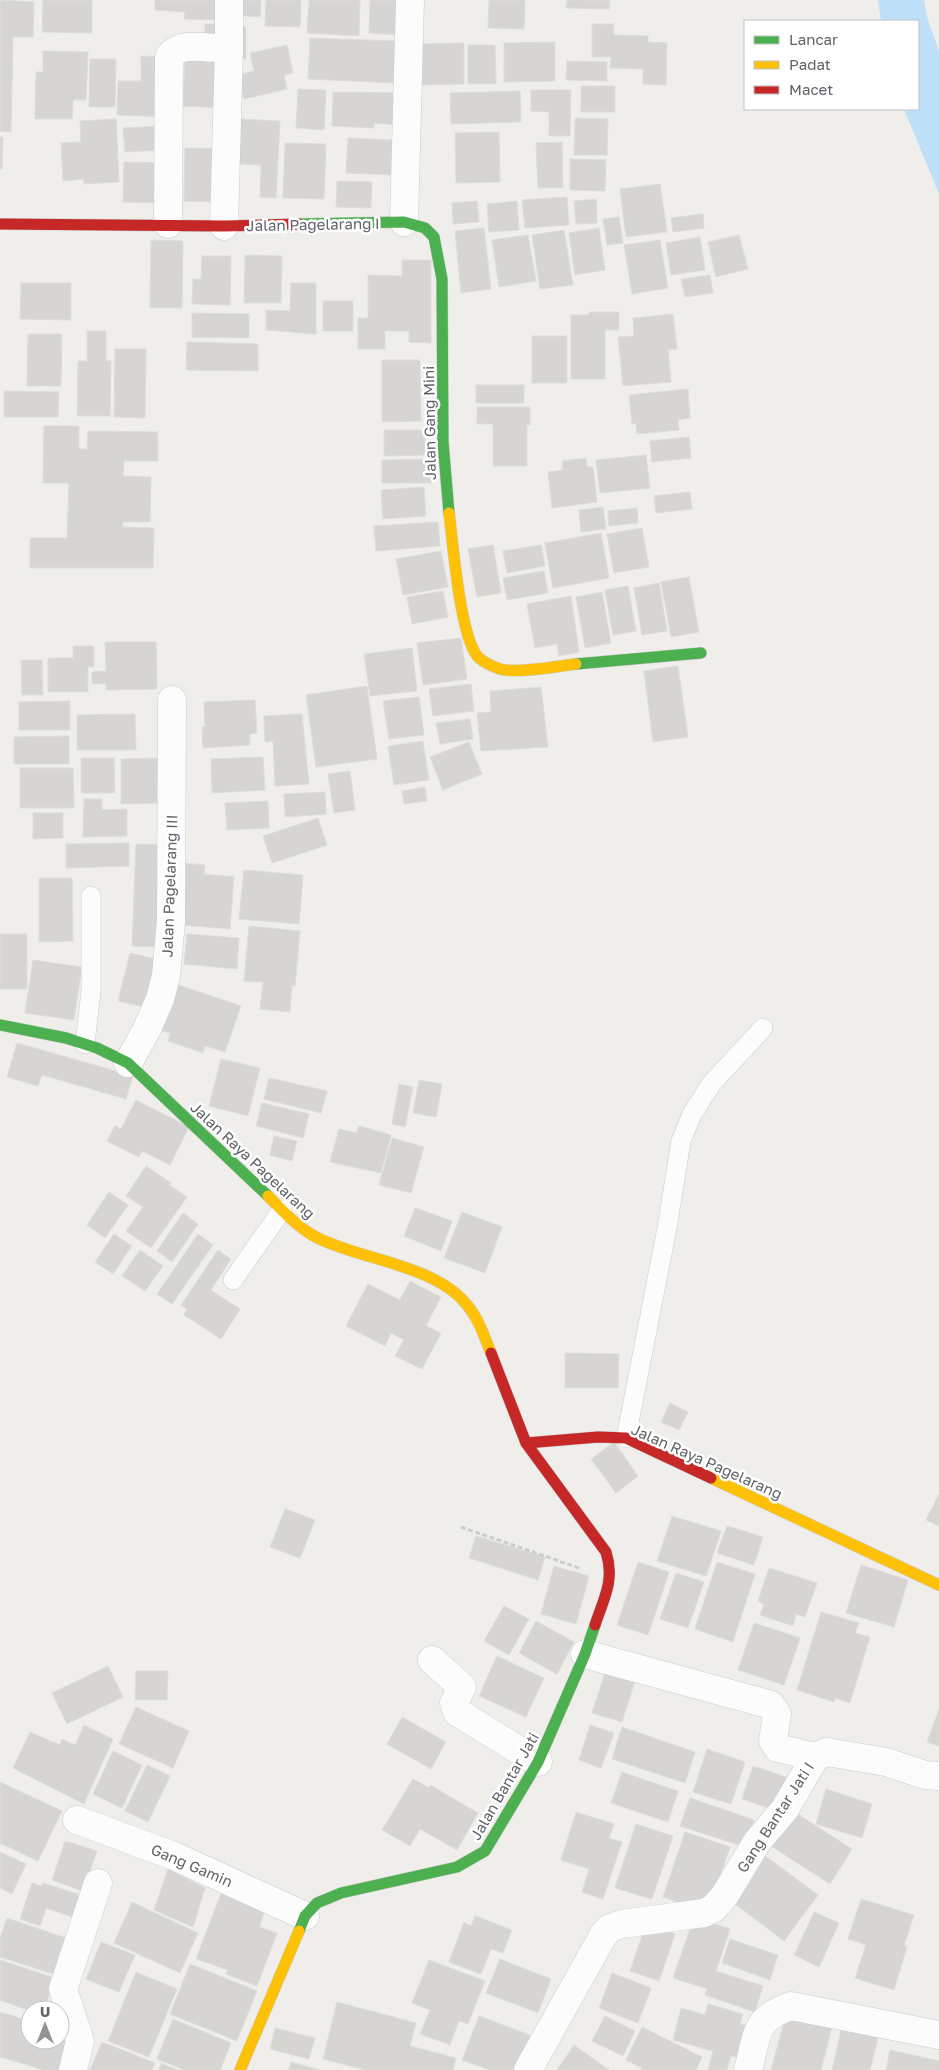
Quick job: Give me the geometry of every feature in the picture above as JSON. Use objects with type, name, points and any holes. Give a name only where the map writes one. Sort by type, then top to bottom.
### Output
[{"type":"street","points":[[224,226],[229,0]]},
{"type":"street","points":[[404,222],[410,0]]},
{"type":"street","points":[[168,224],[169,57],[174,50],[182,47],[229,49]]},
{"type":"street","name":"Jalan Pagelarang I","points":[[0,224],[224,226],[404,222]]},
{"type":"street","name":"Jalan Gang Mini","points":[[404,222],[425,228],[434,238],[438,251],[442,279],[443,442],[447,501],[459,596],[470,641],[479,658],[500,669],[514,670],[700,653]]},
{"type":"street","name":"Jalan Pagelarang III","points":[[128,1063],[157,1007],[166,976],[171,921],[172,700]]},
{"type":"street","name":"Jalan Raya Pagelarang","points":[[0,1025],[35,1029],[107,1051],[128,1063],[282,1210],[317,1238],[411,1270],[449,1288],[467,1304],[480,1325],[526,1443],[598,1437],[626,1438],[939,1585]]},
{"type":"street","name":"Jalan Bantar Jati","points":[[240,2070],[305,1916],[317,1903],[341,1893],[457,1867],[485,1852],[538,1762],[586,1654],[610,1579],[611,1567],[606,1552],[526,1443]]},
{"type":"street","points":[[586,1654],[770,1705],[777,1714],[773,1741],[778,1748],[814,1757]]},
{"type":"street","points":[[432,1660],[462,1687],[454,1703],[457,1712],[538,1762]]},
{"type":"street","name":"Gang Bantar Jati I","points":[[528,2070],[604,1934],[610,1928],[622,1924],[704,1914],[714,1908],[726,1895],[757,1842],[785,1809],[814,1757],[827,1752],[886,1762],[925,1775],[939,1776]]},
{"type":"street","name":"Gang Gamin","points":[[76,1820],[174,1856],[305,1916]]},
{"type":"street","points":[[73,2070],[80,2041],[63,1989],[98,1883]]},
{"type":"street","points":[[748,2070],[761,2023],[773,2012],[791,2006],[939,2035]]},
{"type":"lane","points":[[85,1044],[91,991],[91,896]]},
{"type":"lane","points":[[626,1438],[667,1228],[681,1142],[692,1114],[712,1083],[763,1028]]},
{"type":"lane","points":[[234,1280],[282,1210]]},
{"type":"path","points":[[461,1527],[610,1579]]},
{"type":"water","points":[[878,0],[924,0],[927,17],[939,51],[939,194],[904,110],[919,110],[919,20],[881,20]]},
{"type":"building","points":[[0,0],[34,2],[33,37],[13,37],[11,132],[0,131]]},
{"type":"building","points":[[43,0],[92,0],[92,33],[42,32]]},
{"type":"building","points":[[155,0],[220,0],[219,20],[184,19],[185,12],[155,10]]},
{"type":"building","points":[[235,0],[261,0],[260,17],[234,15]]},
{"type":"building","points":[[266,0],[301,0],[300,27],[265,26]]},
{"type":"building","points":[[309,0],[360,0],[359,36],[307,33]]},
{"type":"building","points":[[370,0],[404,0],[402,35],[369,33]]},
{"type":"building","points":[[489,0],[525,0],[524,29],[488,28]]},
{"type":"building","points":[[567,0],[610,0],[609,9],[566,8]]},
{"type":"building","points":[[205,24],[220,24],[221,42],[205,42]]},
{"type":"building","points":[[592,24],[614,24],[614,35],[648,36],[648,42],[667,43],[666,85],[643,84],[643,69],[610,68],[611,57],[592,57]]},
{"type":"building","points":[[234,27],[246,27],[246,59],[233,58]]},
{"type":"building","points":[[310,38],[396,41],[394,83],[308,79]]},
{"type":"building","points":[[555,42],[555,81],[504,82],[504,43]]},
{"type":"building","points":[[464,43],[464,84],[422,85],[421,44]]},
{"type":"building","points":[[287,45],[293,73],[284,75],[287,89],[244,99],[239,75],[254,71],[250,53]]},
{"type":"building","points":[[468,45],[495,45],[496,84],[468,84]]},
{"type":"building","points":[[43,51],[88,52],[86,100],[73,100],[72,119],[35,119],[36,72],[43,72]]},
{"type":"building","points":[[141,56],[165,57],[165,117],[117,115],[118,81],[141,81]]},
{"type":"building","points":[[185,56],[225,58],[223,108],[183,106]]},
{"type":"building","points":[[90,59],[116,59],[115,107],[89,107]]},
{"type":"building","points":[[567,61],[607,62],[607,81],[566,80]]},
{"type":"building","points":[[581,86],[615,86],[615,112],[581,112]]},
{"type":"building","points":[[298,89],[326,90],[324,130],[296,128]]},
{"type":"building","points":[[531,90],[571,90],[570,136],[549,136],[549,112],[531,111]]},
{"type":"building","points":[[520,91],[521,122],[451,124],[450,93]]},
{"type":"building","points":[[333,92],[400,93],[398,125],[374,123],[374,128],[332,126]]},
{"type":"building","points":[[575,118],[608,119],[607,155],[574,155]]},
{"type":"building","points":[[116,119],[119,182],[84,184],[83,179],[63,181],[61,143],[81,142],[80,121]]},
{"type":"building","points":[[240,119],[280,121],[276,198],[260,197],[261,165],[238,164]]},
{"type":"building","points":[[162,126],[164,150],[125,152],[123,128]]},
{"type":"building","points":[[499,132],[500,182],[456,183],[455,133]]},
{"type":"building","points":[[0,137],[3,137],[2,169],[0,169]]},
{"type":"building","points":[[348,138],[395,140],[394,175],[346,173]]},
{"type":"building","points":[[562,142],[563,188],[538,188],[536,143]]},
{"type":"building","points":[[285,143],[326,144],[324,199],[283,198]]},
{"type":"building","points":[[185,148],[225,149],[225,202],[184,201]]},
{"type":"building","points":[[570,159],[606,160],[605,191],[570,190]]},
{"type":"building","points":[[124,162],[167,163],[167,203],[123,202]]},
{"type":"building","points":[[337,181],[372,182],[371,208],[336,207]]},
{"type":"building","points":[[660,184],[667,232],[626,237],[620,189]]},
{"type":"building","points":[[567,197],[569,225],[525,228],[522,200]]},
{"type":"building","points":[[596,199],[597,223],[576,224],[574,201]]},
{"type":"building","points":[[477,201],[479,222],[453,224],[452,203]]},
{"type":"building","points":[[517,201],[519,230],[489,232],[487,204]]},
{"type":"building","points":[[703,214],[704,228],[673,232],[671,218]]},
{"type":"building","points":[[619,217],[623,243],[607,245],[603,219]]},
{"type":"building","points":[[484,228],[491,289],[461,293],[455,231]]},
{"type":"building","points":[[599,228],[605,270],[575,275],[569,233]]},
{"type":"building","points":[[564,230],[573,285],[540,289],[532,235]]},
{"type":"building","points":[[528,235],[536,281],[499,287],[492,240]]},
{"type":"building","points":[[739,235],[748,269],[716,277],[708,242]]},
{"type":"building","points":[[700,237],[705,270],[671,275],[666,243]]},
{"type":"building","points":[[151,240],[183,241],[182,308],[150,308]]},
{"type":"building","points":[[660,240],[668,288],[632,294],[624,245]]},
{"type":"building","points":[[245,255],[282,256],[281,303],[244,303]]},
{"type":"building","points":[[202,256],[231,256],[230,305],[192,304],[193,279],[201,279]]},
{"type":"building","points":[[402,260],[431,260],[431,343],[409,342],[409,331],[385,331],[385,349],[358,349],[358,318],[368,318],[368,275],[402,276]]},
{"type":"building","points":[[710,275],[713,293],[685,297],[681,279]]},
{"type":"building","points":[[21,283],[71,283],[71,320],[20,319]]},
{"type":"building","points":[[291,283],[316,283],[316,334],[266,330],[266,310],[290,311]]},
{"type":"building","points":[[323,301],[353,301],[353,331],[323,331]]},
{"type":"building","points":[[589,312],[619,312],[619,330],[605,330],[605,379],[571,379],[571,315],[589,315]]},
{"type":"building","points":[[192,313],[249,314],[249,338],[192,337]]},
{"type":"building","points":[[673,314],[677,349],[668,350],[671,382],[623,386],[618,337],[634,336],[633,318]]},
{"type":"building","points":[[87,331],[106,331],[106,361],[111,361],[110,416],[77,416],[78,361],[87,361]]},
{"type":"building","points":[[28,334],[62,334],[61,386],[27,386]]},
{"type":"building","points":[[532,336],[567,336],[567,383],[532,383]]},
{"type":"building","points":[[187,342],[258,344],[258,371],[186,370]]},
{"type":"building","points":[[115,349],[146,349],[145,418],[114,417]]},
{"type":"building","points":[[382,360],[420,360],[421,421],[382,422]]},
{"type":"building","points":[[476,385],[524,385],[524,403],[476,403]]},
{"type":"building","points":[[688,389],[690,418],[678,420],[679,430],[637,434],[636,423],[632,424],[629,395]]},
{"type":"building","points":[[4,391],[59,392],[58,417],[4,417]]},
{"type":"building","points":[[477,407],[530,407],[530,425],[527,425],[527,466],[493,466],[493,424],[477,424]]},
{"type":"building","points":[[44,426],[79,426],[79,449],[87,449],[88,431],[158,432],[158,461],[124,461],[123,476],[151,477],[150,522],[123,522],[123,527],[154,528],[153,568],[30,568],[30,538],[67,538],[69,483],[43,483]]},
{"type":"building","points":[[384,430],[425,430],[425,455],[384,456]]},
{"type":"building","points":[[689,437],[691,458],[652,462],[650,441]]},
{"type":"building","points":[[646,455],[650,488],[600,493],[596,460]]},
{"type":"building","points":[[586,458],[587,467],[593,467],[597,502],[552,508],[548,472],[563,470],[562,461]]},
{"type":"building","points":[[432,459],[432,483],[382,483],[382,460]]},
{"type":"building","points":[[424,487],[426,516],[383,519],[381,490]]},
{"type":"building","points":[[690,492],[692,509],[656,513],[654,496]]},
{"type":"building","points":[[603,507],[606,529],[581,532],[579,510]]},
{"type":"building","points":[[637,508],[638,523],[609,526],[608,511]]},
{"type":"building","points":[[438,522],[440,546],[376,551],[374,526]]},
{"type":"building","points":[[642,528],[649,567],[614,573],[607,534]]},
{"type":"building","points":[[601,533],[609,578],[553,588],[545,543]]},
{"type":"building","points":[[493,545],[501,593],[477,597],[468,549]]},
{"type":"building","points":[[541,545],[545,566],[507,573],[503,551]]},
{"type":"building","points":[[441,551],[448,587],[403,595],[396,559]]},
{"type":"building","points":[[544,571],[548,593],[507,600],[503,578]]},
{"type":"building","points":[[689,577],[699,632],[671,637],[661,582]]},
{"type":"building","points":[[659,583],[667,631],[642,635],[634,588]]},
{"type":"building","points":[[628,586],[636,631],[613,635],[605,590]]},
{"type":"building","points":[[443,591],[448,617],[412,624],[407,597]]},
{"type":"building","points":[[602,592],[611,643],[585,648],[576,597]]},
{"type":"building","points":[[571,596],[579,652],[559,656],[557,644],[535,648],[527,604]]},
{"type":"building","points":[[461,638],[467,679],[423,685],[417,643]]},
{"type":"building","points":[[105,642],[156,642],[157,689],[106,690],[106,684],[92,684],[92,672],[106,671]]},
{"type":"building","points":[[73,646],[94,646],[94,667],[88,667],[88,692],[48,692],[48,658],[73,658]]},
{"type":"building","points":[[412,648],[417,691],[370,696],[364,654]]},
{"type":"building","points":[[21,660],[42,660],[43,695],[22,695]]},
{"type":"building","points":[[678,666],[688,737],[653,742],[644,671]]},
{"type":"building","points":[[471,684],[474,711],[433,716],[429,689]]},
{"type":"building","points":[[367,686],[377,759],[316,767],[306,695]]},
{"type":"building","points":[[541,687],[548,747],[481,751],[477,713],[491,712],[490,691]]},
{"type":"building","points":[[419,697],[424,735],[389,739],[383,701]]},
{"type":"building","points":[[255,700],[257,733],[249,734],[250,745],[203,748],[202,727],[205,727],[204,702]]},
{"type":"building","points":[[70,701],[70,730],[19,730],[19,702]]},
{"type":"building","points":[[135,714],[136,750],[77,750],[77,715]]},
{"type":"building","points":[[302,714],[309,784],[275,786],[273,741],[265,742],[264,716]]},
{"type":"building","points":[[470,719],[473,739],[440,744],[436,723]]},
{"type":"building","points":[[69,736],[69,764],[14,764],[14,737]]},
{"type":"building","points":[[423,741],[429,780],[394,785],[388,746]]},
{"type":"building","points":[[469,742],[482,774],[443,790],[430,757]]},
{"type":"building","points":[[263,757],[265,790],[212,793],[211,759]]},
{"type":"building","points":[[81,758],[114,758],[115,793],[81,793]]},
{"type":"building","points":[[159,758],[159,803],[121,804],[121,759]]},
{"type":"building","points":[[20,768],[73,768],[74,808],[20,808]]},
{"type":"building","points":[[350,771],[355,810],[334,813],[328,774]]},
{"type":"building","points":[[425,787],[427,801],[404,804],[402,791]]},
{"type":"building","points":[[325,792],[326,814],[285,817],[284,794]]},
{"type":"building","points":[[84,799],[102,799],[102,810],[127,809],[127,836],[83,837]]},
{"type":"building","points":[[268,801],[269,828],[227,830],[225,803]]},
{"type":"building","points":[[33,813],[63,813],[63,838],[33,839]]},
{"type":"building","points":[[318,818],[327,845],[272,863],[263,836]]},
{"type":"building","points":[[129,843],[129,866],[66,868],[66,844]]},
{"type":"building","points":[[136,844],[166,845],[161,947],[132,946]]},
{"type":"building","points":[[183,863],[205,865],[204,874],[234,877],[230,929],[181,925]]},
{"type":"building","points":[[244,870],[303,875],[299,924],[239,919]]},
{"type":"building","points":[[39,878],[72,878],[73,941],[39,942]]},
{"type":"building","points":[[249,926],[300,931],[295,986],[292,985],[290,1012],[260,1009],[263,982],[244,981]]},
{"type":"building","points":[[0,934],[27,934],[27,989],[0,989]]},
{"type":"building","points":[[187,934],[239,938],[237,969],[184,964]]},
{"type":"building","points":[[130,953],[156,959],[144,1007],[118,1001]]},
{"type":"building","points":[[33,960],[82,967],[74,1020],[25,1013]]},
{"type":"building","points":[[176,984],[241,1006],[225,1052],[205,1046],[203,1053],[168,1041],[170,1033],[160,1030]]},
{"type":"building","points":[[17,1043],[133,1076],[126,1099],[42,1075],[38,1086],[7,1077]]},
{"type":"building","points":[[221,1059],[260,1068],[248,1116],[209,1106]]},
{"type":"building","points":[[269,1078],[327,1091],[321,1113],[264,1099]]},
{"type":"building","points":[[419,1080],[442,1084],[436,1117],[413,1113]]},
{"type":"building","points":[[399,1084],[413,1087],[405,1127],[392,1124]]},
{"type":"building","points":[[136,1100],[189,1127],[170,1165],[142,1151],[139,1157],[107,1141],[115,1126],[121,1129]]},
{"type":"building","points":[[262,1103],[309,1114],[303,1138],[256,1126]]},
{"type":"building","points":[[359,1126],[391,1135],[381,1173],[330,1162],[339,1129],[356,1133]]},
{"type":"building","points":[[274,1136],[297,1141],[292,1161],[270,1155]]},
{"type":"building","points":[[392,1138],[424,1147],[411,1193],[379,1185]]},
{"type":"building","points":[[146,1166],[171,1183],[169,1185],[187,1197],[151,1248],[126,1231],[143,1207],[126,1196]]},
{"type":"building","points":[[109,1192],[128,1205],[105,1238],[87,1225]]},
{"type":"building","points":[[415,1208],[452,1221],[441,1251],[404,1236]]},
{"type":"building","points":[[462,1212],[502,1227],[485,1273],[444,1258]]},
{"type":"building","points":[[183,1213],[198,1224],[172,1262],[157,1251]]},
{"type":"building","points":[[114,1234],[132,1246],[113,1274],[95,1262]]},
{"type":"building","points":[[198,1234],[213,1245],[172,1304],[157,1294]]},
{"type":"building","points":[[140,1250],[163,1266],[145,1291],[122,1276]]},
{"type":"building","points":[[218,1250],[231,1259],[211,1290],[240,1309],[221,1339],[184,1315],[187,1309],[181,1305]]},
{"type":"building","points":[[410,1281],[441,1297],[426,1326],[441,1333],[422,1369],[395,1356],[404,1340],[391,1333],[385,1346],[346,1326],[368,1284],[400,1300]]},
{"type":"building","points":[[565,1353],[619,1354],[618,1388],[565,1388]]},
{"type":"building","points":[[670,1403],[688,1412],[679,1430],[661,1422]]},
{"type":"building","points":[[614,1442],[638,1476],[616,1493],[591,1459]]},
{"type":"building","points":[[939,1494],[939,1526],[926,1520]]},
{"type":"building","points":[[285,1509],[315,1520],[300,1558],[270,1547]]},
{"type":"building","points":[[672,1516],[721,1531],[706,1576],[657,1561]]},
{"type":"building","points":[[727,1526],[763,1537],[754,1565],[717,1553]]},
{"type":"building","points":[[476,1536],[545,1557],[538,1580],[469,1558]]},
{"type":"building","points":[[638,1562],[669,1572],[648,1635],[617,1625]]},
{"type":"building","points":[[717,1562],[755,1574],[733,1642],[695,1629]]},
{"type":"building","points":[[861,1565],[908,1580],[894,1627],[846,1613]]},
{"type":"building","points":[[554,1566],[589,1576],[576,1624],[541,1614]]},
{"type":"building","points":[[769,1568],[817,1583],[805,1617],[796,1614],[793,1626],[760,1615],[764,1604],[758,1601]]},
{"type":"building","points":[[676,1573],[704,1582],[688,1628],[660,1619]]},
{"type":"building","points":[[504,1606],[529,1619],[509,1655],[484,1641]]},
{"type":"building","points":[[821,1612],[859,1623],[855,1633],[870,1637],[850,1703],[835,1698],[834,1702],[797,1690]]},
{"type":"building","points":[[536,1621],[574,1642],[557,1674],[519,1653]]},
{"type":"building","points":[[754,1623],[800,1638],[784,1685],[738,1670]]},
{"type":"building","points":[[497,1656],[544,1678],[526,1717],[479,1696]]},
{"type":"building","points":[[608,1664],[637,1675],[622,1722],[592,1713]]},
{"type":"building","points":[[108,1666],[123,1697],[67,1724],[52,1693]]},
{"type":"building","points":[[136,1671],[168,1671],[167,1700],[135,1700]]},
{"type":"building","points":[[136,1707],[189,1731],[173,1768],[119,1744]]},
{"type":"building","points":[[939,1709],[939,1746],[927,1742]]},
{"type":"building","points":[[402,1717],[446,1742],[431,1769],[387,1744]]},
{"type":"building","points":[[84,1725],[113,1739],[84,1804],[13,1768],[30,1732],[60,1745],[62,1739],[75,1745]]},
{"type":"building","points":[[590,1725],[614,1733],[601,1768],[579,1760]]},
{"type":"building","points":[[622,1727],[695,1752],[685,1783],[612,1759]]},
{"type":"building","points":[[707,1749],[745,1762],[731,1804],[693,1792]]},
{"type":"building","points":[[113,1751],[142,1765],[122,1808],[93,1794]]},
{"type":"building","points":[[147,1765],[170,1776],[148,1822],[125,1811]]},
{"type":"building","points":[[753,1766],[789,1778],[778,1811],[742,1799]]},
{"type":"building","points":[[622,1772],[678,1791],[668,1822],[611,1803]]},
{"type":"building","points":[[413,1779],[429,1788],[430,1785],[478,1813],[457,1850],[420,1829],[410,1846],[382,1830]]},
{"type":"building","points":[[0,1782],[62,1811],[38,1861],[0,1843]]},
{"type":"building","points":[[826,1789],[872,1804],[862,1838],[816,1824]]},
{"type":"building","points":[[690,1798],[754,1820],[745,1847],[680,1826]]},
{"type":"building","points":[[793,1811],[852,1849],[830,1884],[771,1846]]},
{"type":"building","points":[[576,1812],[614,1824],[609,1838],[622,1842],[603,1899],[582,1892],[589,1869],[561,1860]]},
{"type":"building","points":[[636,1824],[673,1836],[652,1899],[615,1888]]},
{"type":"building","points":[[685,1832],[730,1847],[708,1912],[663,1897]]},
{"type":"building","points":[[65,1841],[97,1851],[83,1891],[52,1880]]},
{"type":"building","points":[[0,1852],[26,1864],[12,1894],[0,1888]]},
{"type":"building","points":[[764,1855],[818,1895],[784,1941],[730,1900]]},
{"type":"building","points":[[168,1869],[205,1888],[193,1927],[154,1910]]},
{"type":"building","points":[[32,1883],[42,1886],[43,1883],[80,1895],[73,1917],[46,1908],[40,1926],[20,1919]]},
{"type":"building","points":[[222,1891],[266,1908],[259,1927],[277,1933],[257,1986],[226,1974],[228,1970],[196,1959]]},
{"type":"building","points":[[861,1899],[914,1915],[904,1946],[907,1947],[894,1990],[855,1978],[866,1945],[848,1939]]},
{"type":"building","points":[[132,1902],[198,1933],[180,1973],[114,1943]]},
{"type":"building","points":[[814,1912],[839,1923],[819,1967],[794,1955]]},
{"type":"building","points":[[475,1916],[512,1930],[503,1953],[491,1949],[481,1974],[449,1962],[464,1922],[471,1926]]},
{"type":"building","points":[[694,1917],[730,1929],[716,1971],[763,1986],[755,2012],[705,1995],[707,1989],[673,1978]]},
{"type":"building","points":[[7,1918],[66,1938],[54,1974],[0,1957],[0,1939]]},
{"type":"building","points":[[646,1924],[675,1934],[659,1981],[630,1971]]},
{"type":"building","points":[[730,1939],[778,1955],[770,1980],[722,1963]]},
{"type":"building","points":[[101,1942],[135,1955],[119,1992],[86,1979]]},
{"type":"building","points":[[500,1959],[551,1979],[538,2013],[486,1993]]},
{"type":"building","points":[[0,1960],[55,1978],[47,2000],[20,2000],[20,2007],[0,2000]]},
{"type":"building","points":[[429,1960],[485,1981],[468,2024],[459,2021],[450,2045],[420,2034],[430,2010],[412,2003]]},
{"type":"building","points":[[190,1964],[257,1991],[237,2041],[170,2014]]},
{"type":"building","points":[[136,1972],[177,1989],[149,2057],[108,2041]]},
{"type":"building","points":[[612,1973],[651,1988],[638,2023],[599,2008]]},
{"type":"building","points":[[337,2002],[416,2023],[410,2046],[456,2058],[453,2070],[366,2070],[323,2059]]},
{"type":"building","points":[[708,2004],[743,2014],[740,2024],[754,2027],[745,2059],[731,2056],[727,2070],[708,2070],[713,2051],[673,2040],[681,2008],[705,2015]]},
{"type":"building","points":[[0,2012],[20,2018],[20,2050],[68,2050],[62,2070],[44,2070],[0,2057]]},
{"type":"building","points":[[786,2015],[832,2027],[821,2070],[771,2070]]},
{"type":"building","points":[[479,2016],[530,2035],[517,2070],[490,2070],[462,2060]]},
{"type":"building","points":[[605,2016],[635,2031],[623,2056],[592,2041]]},
{"type":"building","points":[[173,2019],[231,2043],[220,2070],[185,2070],[157,2059]]},
{"type":"building","points":[[842,2026],[879,2034],[870,2070],[832,2070]]},
{"type":"building","points":[[642,2027],[702,2057],[696,2070],[641,2070],[642,2068],[626,2060]]},
{"type":"building","points":[[275,2028],[315,2038],[309,2059],[270,2049]]},
{"type":"building","points":[[102,2042],[155,2063],[152,2070],[90,2070]]},
{"type":"building","points":[[574,2045],[609,2070],[557,2070]]},
{"type":"building","points":[[890,2050],[939,2061],[939,2070],[886,2070]]},
{"type":"building","points":[[291,2062],[320,2070],[289,2070]]},
{"type":"building","points":[[161,2063],[178,2070],[159,2070]]},
{"type":"traffic: fast","points":[[299,224],[404,222],[425,228],[434,237],[442,279],[443,442],[449,513]]},
{"type":"traffic: fast","points":[[576,664],[701,653]]},
{"type":"traffic: fast","points":[[0,1025],[66,1038],[97,1048],[128,1063],[268,1196]]},
{"type":"traffic: fast","points":[[299,1931],[305,1916],[317,1903],[341,1893],[457,1867],[485,1851],[538,1762],[585,1654],[595,1625]]},
{"type":"traffic: slow","points":[[449,513],[462,612],[472,648],[479,658],[500,669],[517,671],[576,664]]},
{"type":"traffic: slow","points":[[268,1196],[298,1224],[318,1238],[335,1246],[418,1272],[437,1281],[453,1292],[467,1305],[475,1316],[491,1353]]},
{"type":"traffic: slow","points":[[711,1478],[939,1585]]},
{"type":"traffic: slow","points":[[240,2070],[299,1931]]},
{"type":"traffic: jam","points":[[0,224],[224,226],[299,224]]},
{"type":"traffic: jam","points":[[491,1353],[526,1443],[606,1552],[609,1580],[595,1625]]},
{"type":"traffic: jam","points":[[526,1443],[598,1437],[626,1438],[711,1478]]}]
